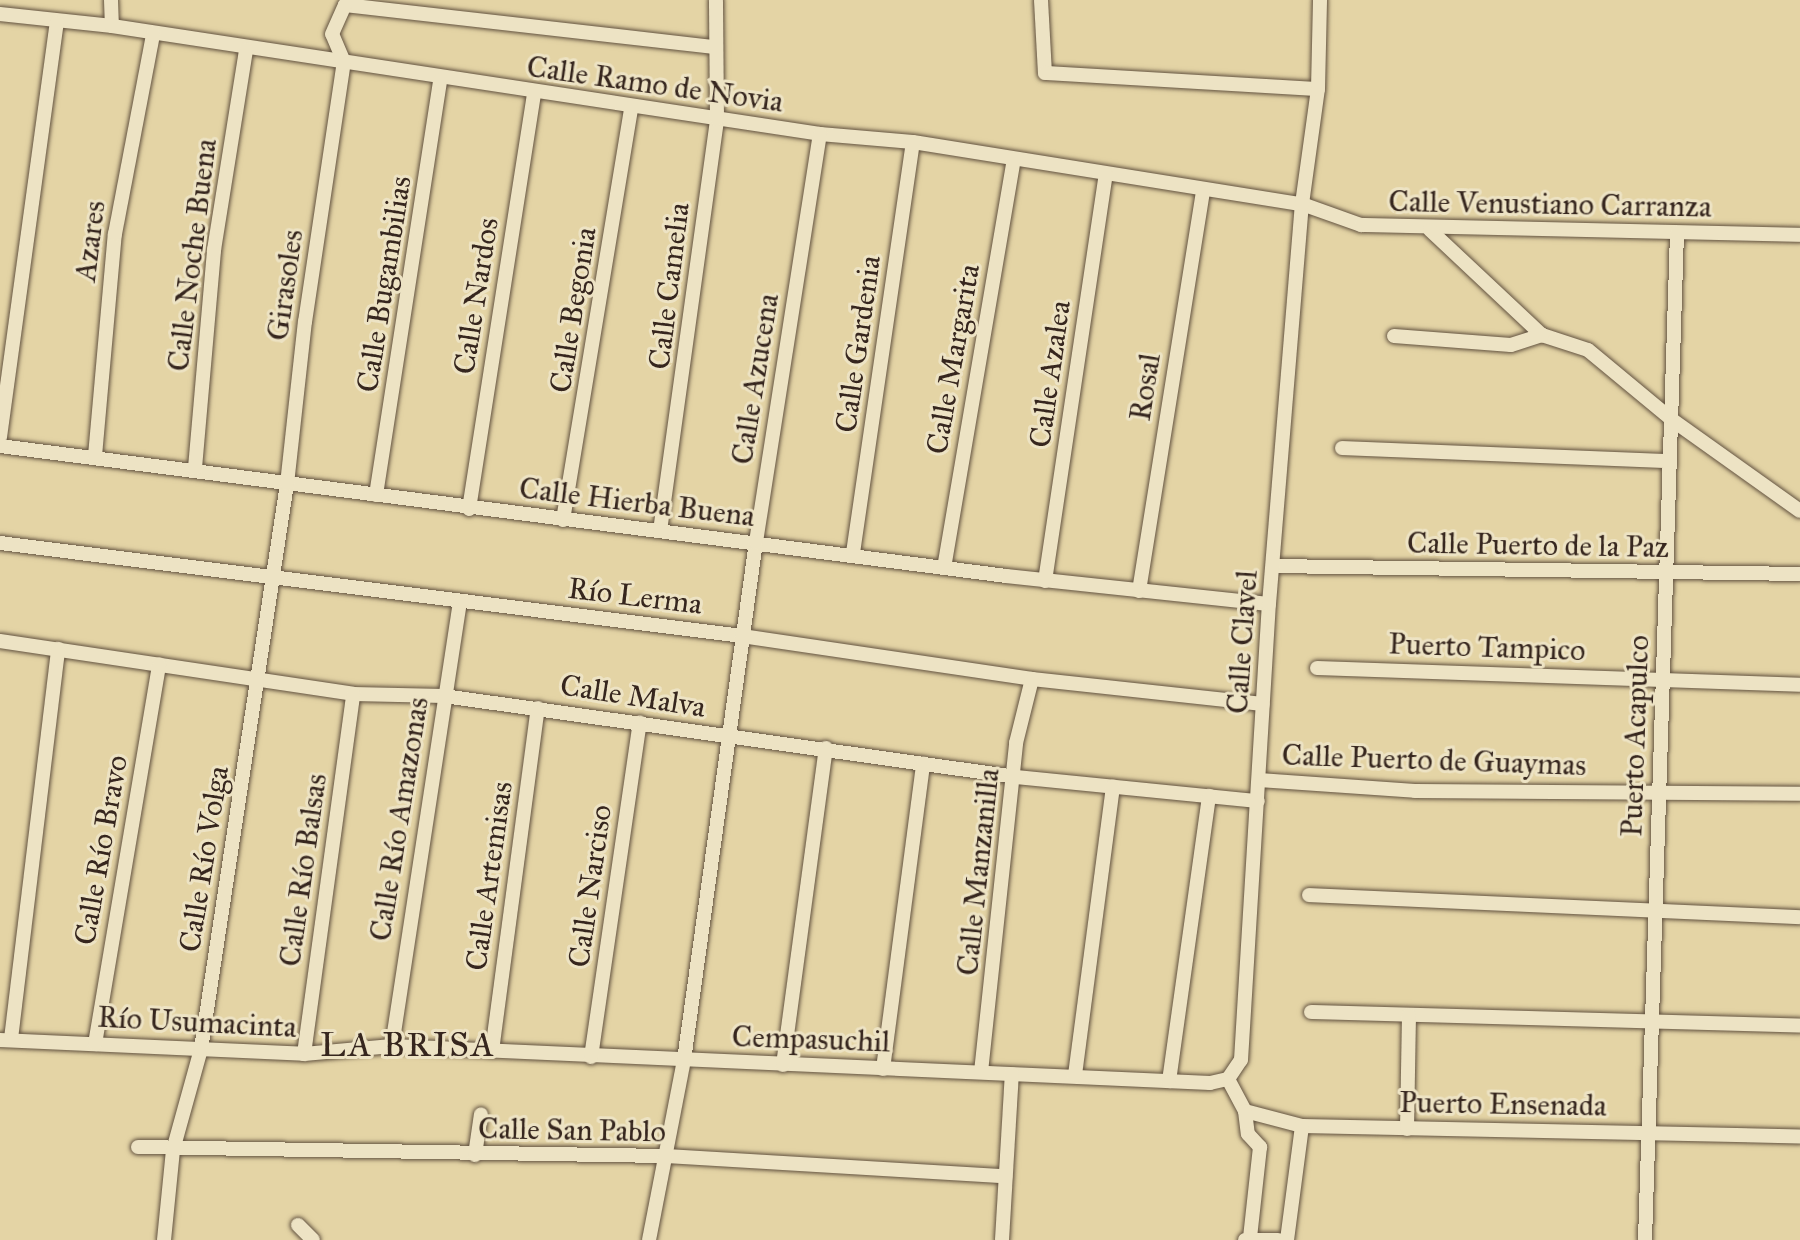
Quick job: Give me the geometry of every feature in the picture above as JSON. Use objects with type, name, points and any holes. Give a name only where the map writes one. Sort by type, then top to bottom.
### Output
[{"type":"street","points":[[111,0],[112,26]]},
{"type":"street","name":"Calle Camelia","points":[[660,531],[717,119],[716,0]]},
{"type":"street","points":[[1041,0],[1045,73],[1318,89]]},
{"type":"street","name":"Calle Clavel","points":[[1228,1079],[1241,1060],[1269,604],[1302,204],[1318,89],[1320,0]]},
{"type":"street","points":[[350,3],[715,47]]},
{"type":"street","name":"Girasoles","points":[[273,576],[305,322],[344,62],[332,34],[350,3]]},
{"type":"street","name":"Calle Ramo de Novia","points":[[0,14],[57,23],[112,26],[246,50],[344,62],[440,80],[631,108],[820,134],[913,142],[1203,192],[1302,204]]},
{"type":"street","points":[[0,437],[57,23]]},
{"type":"street","name":"Azares","points":[[95,456],[115,234],[153,34]]},
{"type":"street","name":"Calle Noche Buena","points":[[195,468],[214,250],[246,50]]},
{"type":"street","name":"Calle Bugambilias","points":[[376,495],[440,80]]},
{"type":"street","name":"Calle Nardos","points":[[469,509],[534,92]]},
{"type":"street","name":"Calle Begonia","points":[[563,520],[631,108]]},
{"type":"street","name":"Calle Azucena","points":[[649,1240],[684,1060],[742,636],[820,134]]},
{"type":"street","name":"Calle Gardenia","points":[[853,553],[913,142]]},
{"type":"street","name":"Calle Margarita","points":[[944,568],[1014,159]]},
{"type":"street","name":"Calle Azalea","points":[[1045,581],[1106,175]]},
{"type":"street","name":"Rosal","points":[[1139,591],[1203,192]]},
{"type":"street","name":"Calle Venustiano Carranza","points":[[1302,204],[1361,225],[1430,230],[1800,235]]},
{"type":"street","points":[[1430,230],[1542,335],[1588,350],[1671,419],[1800,511]]},
{"type":"street","name":"Puerto Acapulco","points":[[1645,1240],[1677,233]]},
{"type":"street","points":[[1394,336],[1511,345],[1542,335]]},
{"type":"street","name":"Calle Hierba Buena","points":[[0,446],[195,468],[469,509],[853,553],[1045,581],[1269,604]]},
{"type":"street","points":[[1342,448],[1670,461]]},
{"type":"street","name":"Río Lerma","points":[[0,543],[742,636],[1032,679],[1263,704]]},
{"type":"street","name":"Calle Puerto de la Paz","points":[[1274,566],[1800,574]]},
{"type":"street","name":"Calle Río Volga","points":[[164,1240],[173,1150],[201,1049],[273,576]]},
{"type":"street","name":"Calle Río Amazonas","points":[[392,1046],[460,601]]},
{"type":"street","name":"Calle Malva","points":[[0,641],[258,677],[353,694],[444,696],[1016,777],[1258,801]]},
{"type":"street","points":[[6,1039],[58,649]]},
{"type":"street","name":"Calle Río Bravo","points":[[95,1044],[159,664]]},
{"type":"street","name":"Puerto Tampico","points":[[1317,668],[1663,677],[1800,685]]},
{"type":"street","name":"Calle Manzanilla","points":[[981,1072],[1016,777],[1020,718],[1032,679]]},
{"type":"street","name":"Calle Río Balsas","points":[[304,1054],[353,694]]},
{"type":"street","name":"Calle Artemisas","points":[[492,1051],[538,708]]},
{"type":"street","name":"Calle Narciso","points":[[591,1057],[640,723]]},
{"type":"street","points":[[783,1065],[826,748]]},
{"type":"street","points":[[883,1069],[923,764]]},
{"type":"street","name":"Calle Puerto de Guaymas","points":[[1259,780],[1415,791],[1800,794]]},
{"type":"street","points":[[1075,1075],[1113,786]]},
{"type":"street","points":[[1169,1081],[1209,796]]},
{"type":"street","points":[[1309,895],[1655,914],[1800,917]]},
{"type":"street","points":[[1311,1012],[1800,1026]]},
{"type":"street","points":[[1407,1129],[1409,1015]]},
{"type":"street","name":"Río Usumacinta","points":[[6,1039],[304,1054],[392,1046]]},
{"type":"street","name":"Cempasuchil","points":[[392,1046],[1169,1081],[1228,1079]]},
{"type":"street","points":[[1002,1240],[1012,1074]]},
{"type":"street","points":[[1228,1079],[1245,1111],[1248,1134],[1260,1147],[1248,1239],[1278,1240]]},
{"type":"street","name":"Puerto Ensenada","points":[[1245,1111],[1302,1126],[1800,1136]]},
{"type":"street","points":[[475,1155],[481,1114]]},
{"type":"street","points":[[1287,1240],[1302,1126]]},
{"type":"street","name":"Calle San Pablo","points":[[138,1147],[173,1150],[665,1156],[1005,1176]]},
{"type":"street","points":[[298,1225],[313,1240]]},
{"type":"district","name":"LA BRISA","points":[[408,1045]]}]
